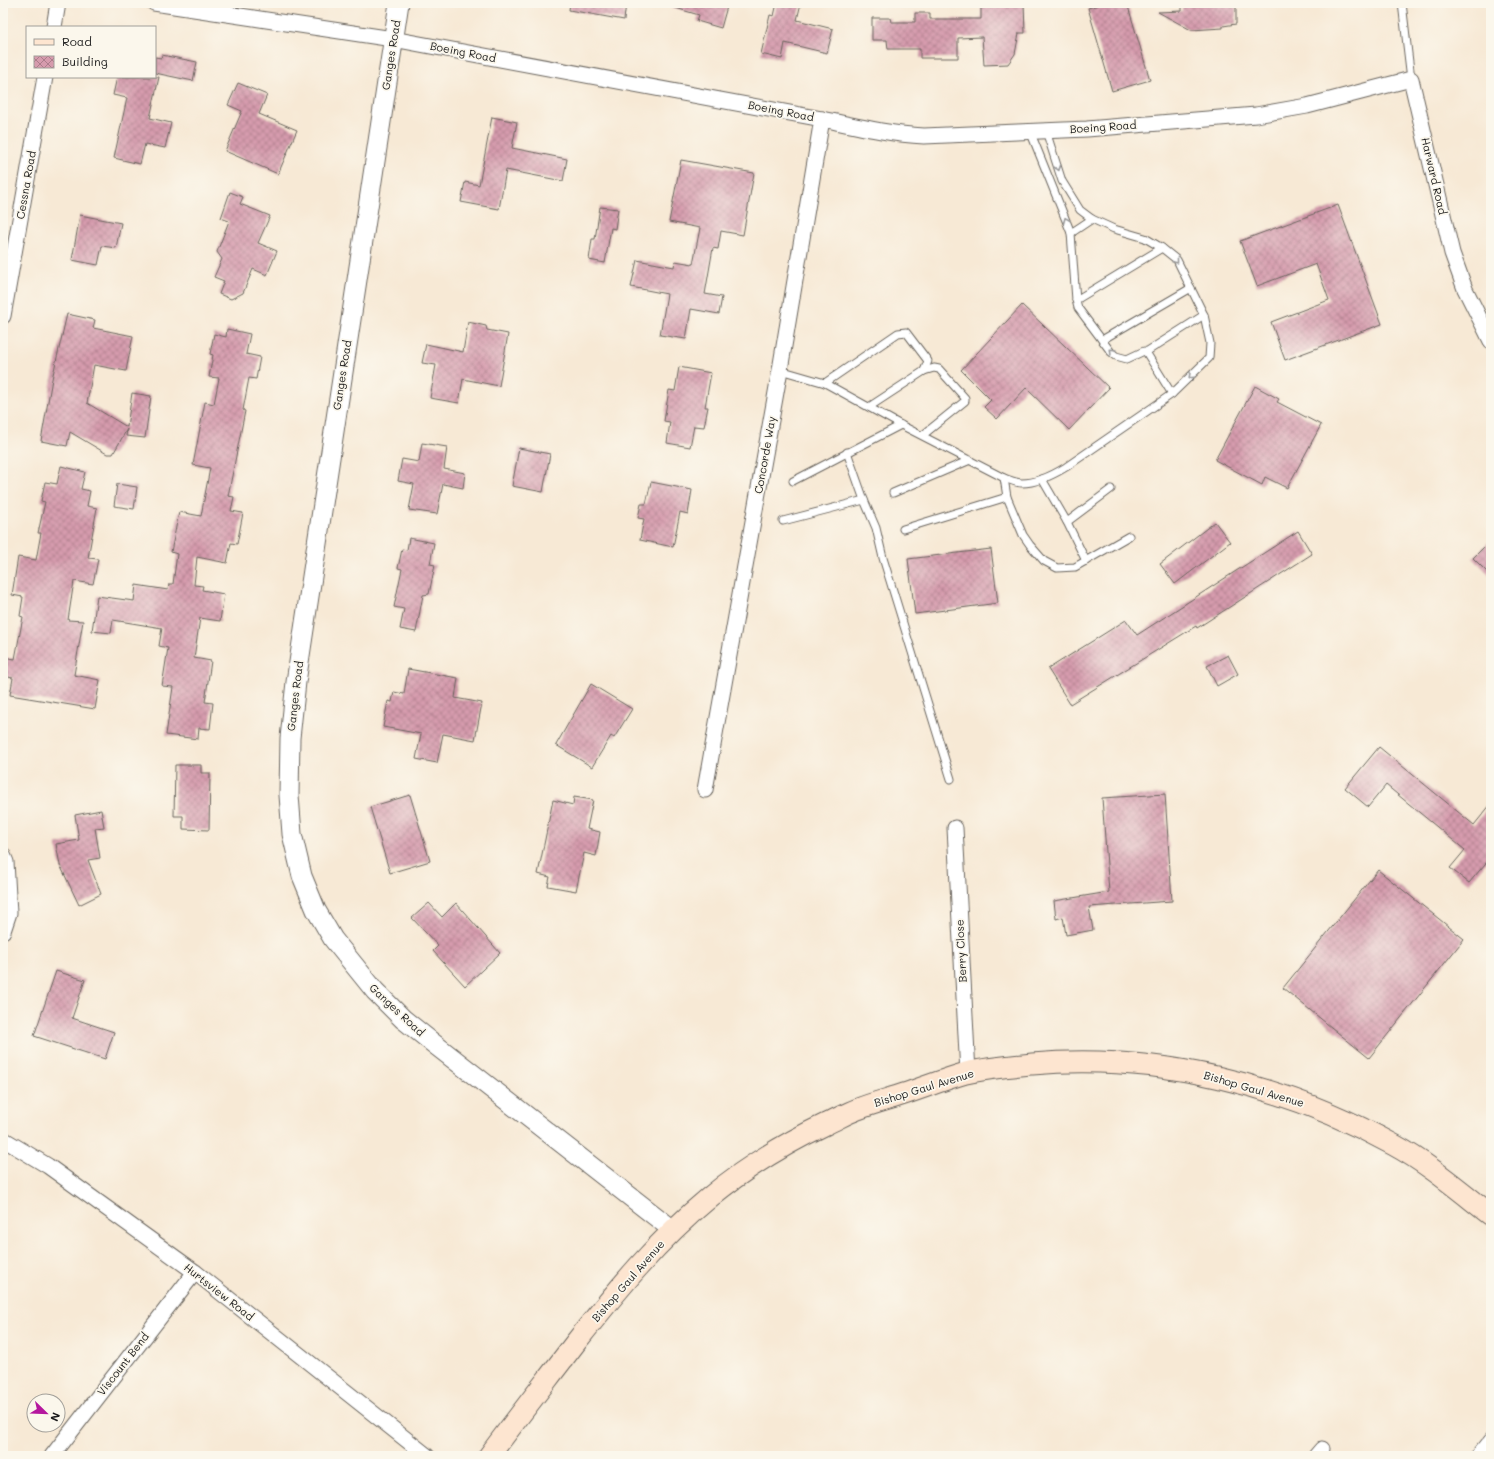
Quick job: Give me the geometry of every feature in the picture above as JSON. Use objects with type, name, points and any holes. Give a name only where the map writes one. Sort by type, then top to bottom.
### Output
[{"type":"main road","name":"Bishop Gaul Avenue","points":[[489,1456],[637,1266],[673,1230],[711,1196],[750,1166],[783,1145],[857,1109],[968,1073],[1065,1061],[1112,1062],[1159,1066],[1232,1080],[1310,1105],[1389,1142],[1425,1165],[1491,1215]]},
{"type":"street","points":[[54,26],[58,3]]},
{"type":"street","name":"Boeing Road","points":[[154,3],[393,39],[904,135],[924,136],[1087,129],[1256,115],[1307,106],[1411,79]]},
{"type":"street","name":"Ganges Road","points":[[399,3],[296,682],[290,738],[291,818],[293,841],[302,876],[316,910],[333,939],[375,991],[403,1019],[673,1230]]},
{"type":"street","name":"Cessna Road","points":[[3,316],[45,78]]},
{"type":"street","name":"Harward Road","points":[[1411,79],[1452,253],[1465,289],[1491,341]]},
{"type":"street","name":"Concorde Way","points":[[705,790],[780,370],[822,119]]},
{"type":"street","name":"Berry Close","points":[[955,828],[968,1073]]},
{"type":"street","points":[[3,855],[6,862],[9,913],[3,931]]},
{"type":"street","name":"Hurtsview Road","points":[[3,1139],[48,1166],[195,1272],[427,1456]]},
{"type":"street","name":"Viscount Bend","points":[[52,1456],[195,1272]]},
{"type":"street","points":[[1479,1456],[1491,1441]]},
{"type":"lane","name":"Harward Road","points":[[1402,3],[1411,79]]},
{"type":"lane","points":[[1030,131],[1071,233],[1076,300],[1078,308],[1111,352],[1121,358],[1127,359],[1144,351],[1146,352],[1204,315]]},
{"type":"lane","points":[[780,370],[825,383],[901,425],[1004,478],[1021,483],[1042,479],[1054,474],[1172,394],[1210,358],[1210,343],[1204,315],[1177,260],[1162,248],[1145,238],[1114,229],[1092,219],[1080,210],[1062,181],[1046,131]]},
{"type":"lane","points":[[1071,233],[1092,219]]},
{"type":"lane","points":[[1076,300],[1162,248]]},
{"type":"lane","points":[[1102,340],[1191,288]]},
{"type":"lane","points":[[825,383],[898,333],[902,332],[906,332],[928,361],[924,371]]},
{"type":"lane","points":[[1146,352],[1172,394]]},
{"type":"lane","points":[[869,407],[924,371],[934,368],[939,369],[965,398],[965,401],[923,435]]},
{"type":"lane","points":[[793,481],[901,425]]},
{"type":"lane","points":[[847,452],[864,500],[876,528],[883,558],[951,779]]},
{"type":"lane","points":[[893,493],[970,460]]},
{"type":"lane","points":[[1004,478],[1007,497],[1023,535],[1044,560],[1057,568],[1075,567],[1129,536]]},
{"type":"lane","points":[[1042,479],[1068,522],[1086,561]]},
{"type":"lane","points":[[1068,522],[1111,489]]},
{"type":"lane","points":[[903,529],[1007,497]]},
{"type":"lane","points":[[783,521],[864,500]]},
{"type":"building","points":[[570,3],[626,3],[624,20],[569,10]]},
{"type":"building","points":[[672,3],[728,3],[721,28],[697,21],[699,15],[672,7]]},
{"type":"building","points":[[777,3],[801,3],[797,20],[833,29],[827,53],[785,43],[782,59],[761,54],[770,15],[774,16]]},
{"type":"building","points":[[981,3],[1024,3],[1025,33],[1019,33],[1015,54],[1008,64],[984,65],[982,37],[958,38],[958,58],[920,58],[920,49],[888,49],[887,40],[872,40],[872,18],[890,18],[891,22],[915,22],[915,13],[930,13],[930,19],[981,19]]},
{"type":"building","points":[[1105,3],[1127,3],[1150,80],[1112,91],[1088,8]]},
{"type":"building","points":[[1182,3],[1236,3],[1236,24],[1223,26],[1223,28],[1191,30],[1158,12],[1182,11]]},
{"type":"building","points":[[162,55],[197,62],[193,81],[156,73],[156,57],[161,58]]},
{"type":"building","points":[[159,77],[150,118],[171,123],[165,148],[145,144],[140,164],[114,158],[127,98],[113,95],[117,78]]},
{"type":"building","points":[[238,83],[267,95],[259,114],[297,130],[278,174],[225,151],[242,111],[228,105]]},
{"type":"building","points":[[492,117],[517,122],[512,148],[567,159],[563,181],[506,170],[499,209],[461,202],[465,182],[479,185]]},
{"type":"building","points":[[681,160],[754,173],[743,235],[721,231],[718,249],[713,248],[705,294],[722,297],[719,314],[691,309],[686,339],[660,335],[667,294],[631,287],[637,260],[674,267],[675,261],[693,264],[700,228],[669,222]]},
{"type":"building","points":[[230,192],[243,197],[240,204],[270,216],[258,243],[277,251],[267,275],[253,269],[243,293],[231,299],[219,294],[224,281],[214,277],[222,259],[217,252],[229,221],[221,218]]},
{"type":"building","points":[[1338,205],[1382,324],[1285,360],[1271,322],[1329,300],[1316,264],[1257,286],[1240,241]]},
{"type":"building","points":[[600,207],[618,209],[615,229],[611,228],[605,263],[589,260],[592,239],[595,239]]},
{"type":"building","points":[[80,215],[121,223],[116,248],[102,246],[98,265],[72,260]]},
{"type":"building","points":[[1022,305],[1109,388],[1069,430],[1026,388],[997,419],[984,407],[991,400],[961,370]]},
{"type":"building","points":[[67,314],[95,320],[93,328],[133,336],[126,371],[94,365],[87,403],[127,427],[132,393],[151,396],[145,438],[126,436],[127,429],[113,454],[107,454],[70,432],[67,446],[41,441],[52,379]]},
{"type":"building","points":[[468,322],[486,326],[487,330],[508,334],[499,386],[463,379],[459,403],[430,398],[436,365],[422,363],[426,344],[463,352]]},
{"type":"building","points":[[227,329],[250,334],[246,354],[260,357],[256,379],[249,378],[243,410],[245,411],[228,496],[234,497],[231,511],[243,513],[237,544],[231,543],[227,563],[197,557],[194,585],[203,586],[202,590],[224,594],[220,621],[200,618],[194,658],[211,661],[205,702],[213,703],[210,729],[199,728],[198,739],[166,735],[173,687],[162,686],[168,648],[159,646],[162,628],[113,620],[111,633],[92,631],[97,596],[134,601],[136,585],[168,590],[169,584],[173,584],[177,554],[171,552],[179,512],[201,516],[210,468],[193,465],[205,402],[214,404],[219,378],[209,377],[213,355],[210,354],[214,334],[226,337]]},
{"type":"building","points":[[679,367],[711,373],[705,407],[708,407],[704,427],[694,426],[690,447],[667,443],[670,422],[664,421],[669,390],[675,391]]},
{"type":"building","points":[[1255,386],[1279,399],[1277,402],[1321,425],[1287,488],[1265,477],[1262,485],[1215,460]]},
{"type":"building","points":[[422,443],[447,447],[444,469],[465,473],[463,488],[443,484],[437,514],[409,510],[414,484],[398,481],[402,459],[419,462]]},
{"type":"building","points":[[519,448],[550,454],[543,492],[512,486]]},
{"type":"building","points":[[61,466],[85,472],[81,489],[90,491],[87,506],[97,508],[88,558],[98,559],[93,584],[74,581],[68,620],[83,621],[74,675],[100,680],[95,709],[10,695],[13,678],[3,676],[3,657],[15,659],[23,617],[20,616],[23,597],[12,595],[18,557],[36,560],[41,533],[38,533],[45,502],[41,501],[45,482],[57,484]]},
{"type":"building","points":[[651,482],[692,490],[688,514],[680,512],[673,547],[640,540],[644,519],[638,518],[641,504],[646,504]]},
{"type":"building","points":[[117,484],[137,487],[134,509],[114,506]]},
{"type":"building","points":[[1215,522],[1230,542],[1175,584],[1160,564]]},
{"type":"building","points":[[1298,531],[1312,554],[1197,628],[1196,626],[1070,704],[1048,669],[1126,620],[1137,635]]},
{"type":"building","points":[[409,538],[434,543],[430,564],[435,565],[429,594],[423,595],[416,632],[400,629],[404,609],[394,607],[402,569],[398,568],[402,549],[407,550]]},
{"type":"building","points":[[1491,540],[1491,576],[1473,558]]},
{"type":"building","points":[[991,549],[998,603],[915,614],[908,559]]},
{"type":"building","points":[[1228,655],[1238,674],[1217,686],[1207,666]]},
{"type":"building","points":[[408,669],[458,678],[455,698],[482,703],[475,740],[443,734],[437,763],[416,759],[421,734],[383,727],[388,701],[392,702],[394,692],[404,694]]},
{"type":"building","points":[[591,684],[632,709],[614,738],[611,736],[592,767],[556,745]]},
{"type":"building","points":[[1379,747],[1474,825],[1491,804],[1491,857],[1469,883],[1450,868],[1465,850],[1386,785],[1368,807],[1345,788]]},
{"type":"building","points":[[175,765],[201,765],[201,773],[210,773],[209,830],[183,829],[183,816],[174,816]]},
{"type":"building","points":[[1165,794],[1172,901],[1089,907],[1093,930],[1066,935],[1063,917],[1056,919],[1054,901],[1109,892],[1102,798]]},
{"type":"building","points":[[410,795],[430,861],[390,873],[370,807]]},
{"type":"building","points":[[574,797],[593,800],[587,829],[600,832],[596,856],[584,853],[576,891],[548,886],[550,877],[538,874],[553,800],[573,805]]},
{"type":"building","points":[[101,810],[104,827],[95,828],[100,858],[88,860],[101,894],[79,905],[60,865],[56,844],[79,840],[75,815]]},
{"type":"building","points":[[1378,870],[1464,939],[1369,1058],[1283,988]]},
{"type":"building","points":[[429,903],[442,917],[456,903],[500,953],[465,986],[433,951],[438,946],[412,918]]},
{"type":"building","points":[[56,971],[85,980],[72,1018],[114,1032],[105,1059],[34,1036]]}]
